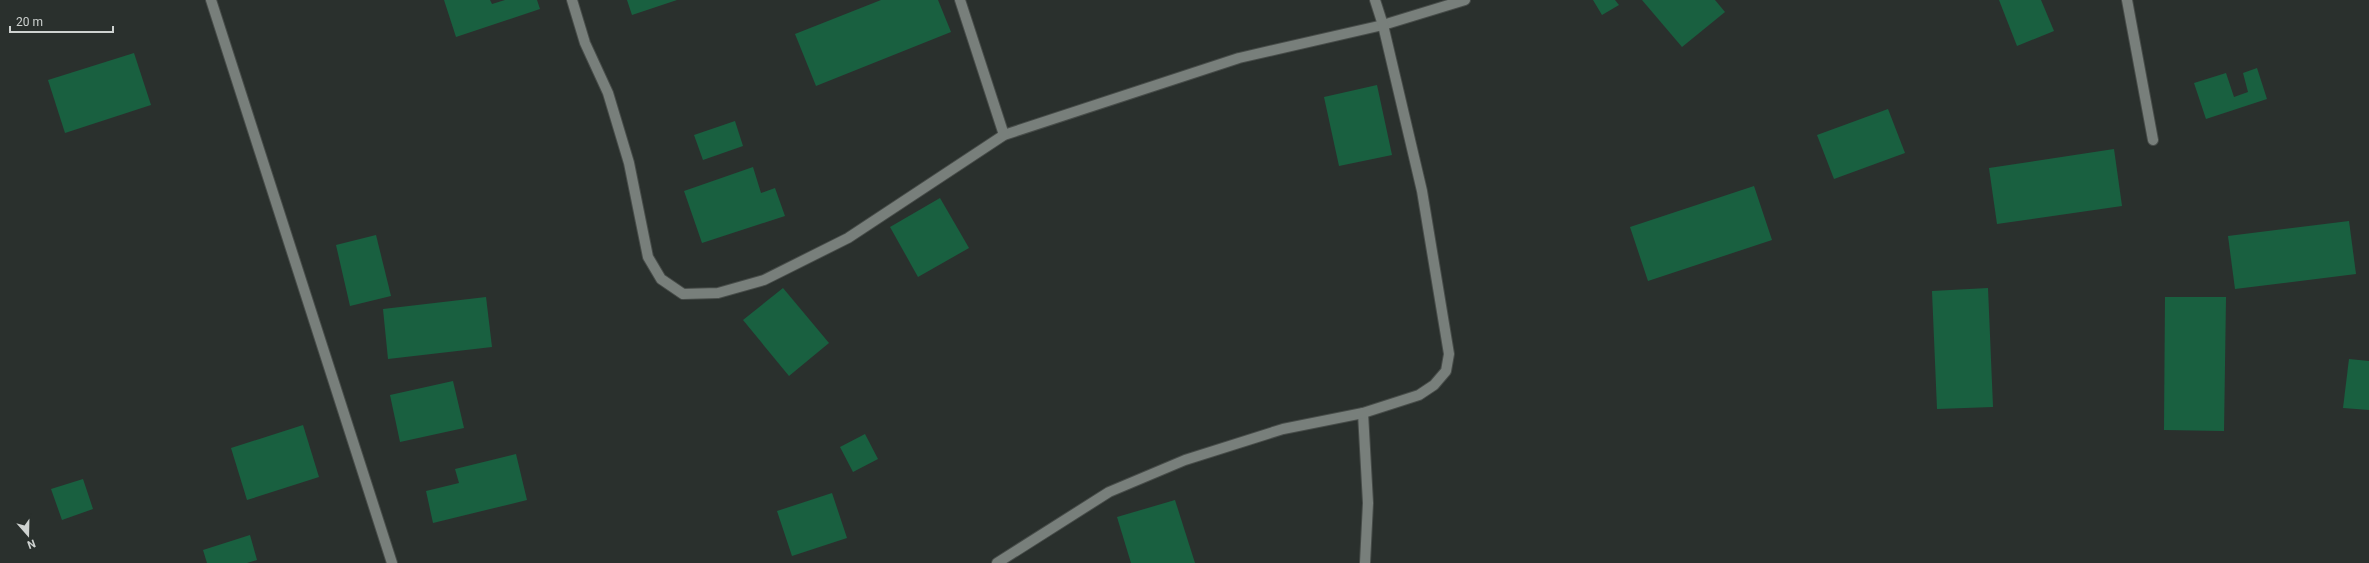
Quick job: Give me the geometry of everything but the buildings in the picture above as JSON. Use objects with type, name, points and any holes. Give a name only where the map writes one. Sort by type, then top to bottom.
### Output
[{"type":"street","points":[[210,0],[392,563]]},
{"type":"street","points":[[572,0],[585,43],[608,93],[629,163],[648,257],[661,280],[683,294],[718,293],[764,280],[848,238],[1004,135],[1239,58],[1383,25],[1465,0]]},
{"type":"street","points":[[960,0],[1004,135]]},
{"type":"street","points":[[997,563],[1109,492],[1185,460],[1283,429],[1363,413],[1419,395],[1434,385],[1446,371],[1449,354],[1422,191],[1383,25],[1375,0]]},
{"type":"street","points":[[2127,0],[2153,140]]},
{"type":"street","points":[[1363,413],[1368,503],[1365,563]]}]
